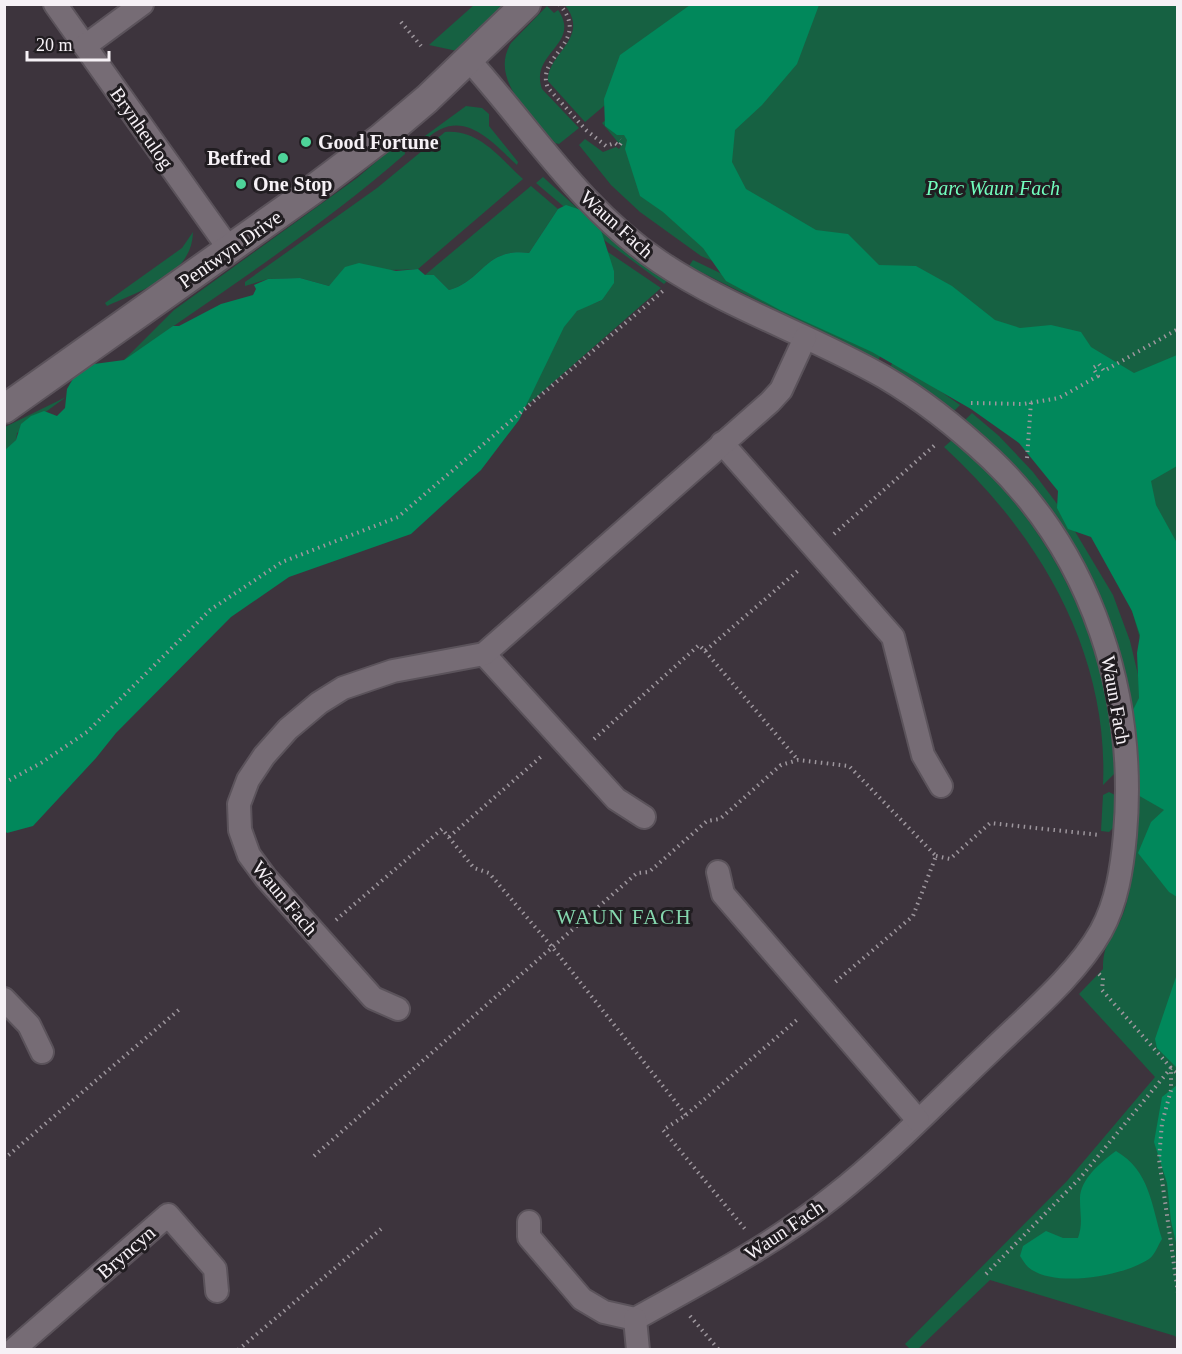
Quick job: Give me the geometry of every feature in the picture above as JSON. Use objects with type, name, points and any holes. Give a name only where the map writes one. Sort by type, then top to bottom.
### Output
[{"type":"street","name":"Brynheulog","points":[[55,4],[230,250]]},
{"type":"street","points":[[85,46],[142,4]]},
{"type":"street","name":"Pentwyn Drive","points":[[4,409],[230,250],[381,138],[469,60],[526,4]]},
{"type":"street","name":"Waun Fach","points":[[469,60],[573,184],[636,244],[679,274],[879,375],[910,393],[956,428],[993,461],[1045,523],[1076,574],[1101,628],[1119,698],[1128,780],[1127,812],[1119,881],[1103,928],[1071,970],[1025,1018],[836,1195],[761,1248],[635,1319]]},
{"type":"street","points":[[644,817],[616,799],[484,654],[781,390],[806,338]]},
{"type":"street","points":[[722,443],[893,637],[922,755],[941,786]]},
{"type":"street","name":"Waun Fach","points":[[398,1009],[373,998],[317,937],[249,855],[240,830],[239,804],[248,780],[264,756],[288,729],[319,703],[343,688],[393,671],[484,654]]},
{"type":"street","points":[[718,872],[723,894],[918,1120]]},
{"type":"street","points":[[4,999],[29,1025],[42,1052]]},
{"type":"street","name":"Bryncyn","points":[[13,1350],[168,1215],[215,1269],[217,1291]]},
{"type":"street","points":[[529,1222],[529,1237],[582,1299],[604,1312],[635,1319],[638,1350]]},
{"type":"path","points":[[559,4],[568,16],[570,25],[564,47],[547,68],[545,80],[549,88],[586,130],[606,146],[615,143],[619,146],[622,142],[620,140]]},
{"type":"path","points":[[401,22],[421,46]]},
{"type":"path","points":[[4,783],[41,763],[87,732],[210,610],[282,562],[398,517],[665,289]]},
{"type":"path","points":[[971,404],[1031,402],[1059,398],[1098,375],[1093,368],[1099,364],[1104,370],[1178,329]]},
{"type":"path","points":[[1027,458],[1031,402]]},
{"type":"path","points":[[705,651],[820,552],[828,539],[941,440]]},
{"type":"path","points":[[578,758],[590,743],[699,645],[798,760]]},
{"type":"path","points":[[448,837],[562,740]]},
{"type":"path","points":[[314,1156],[638,873],[649,872],[707,821],[720,819],[781,765],[798,760],[849,766],[936,856],[950,859],[990,822],[1108,836]]},
{"type":"path","points":[[317,937],[442,829],[474,868],[489,873],[554,948],[686,1115]]},
{"type":"path","points":[[761,1248],[663,1130],[686,1115],[816,1004],[834,984],[913,916],[936,856]]},
{"type":"path","points":[[1099,974],[1103,978],[1102,990],[1178,1074]]},
{"type":"path","points":[[4,1159],[181,1008]]},
{"type":"path","points":[[986,1274],[1080,1178],[1171,1068]]},
{"type":"path","points":[[1171,1068],[1171,1089],[1162,1123],[1159,1159],[1178,1293]]},
{"type":"path","points":[[238,1350],[381,1228]]},
{"type":"path","points":[[673,1297],[719,1350]]},
{"type":"green space","points":[[474,5],[504,5],[457,51],[429,45]]},
{"type":"green space","points":[[565,5],[723,5],[585,122],[548,81],[554,62],[571,37],[572,17]]},
{"type":"green space","points":[[690,5],[819,5],[797,64],[762,105],[735,130],[732,162],[746,189],[816,230],[848,234],[879,265],[916,266],[952,286],[995,320],[1020,328],[1051,325],[1081,332],[1091,347],[1134,373],[1177,355],[1177,466],[1151,481],[1156,505],[1177,543],[1177,897],[1169,892],[1138,853],[1151,822],[1164,810],[1136,794],[1119,738],[1139,698],[1137,653],[1140,635],[1132,611],[1091,537],[1068,529],[1057,508],[1058,491],[1019,443],[971,409],[872,352],[780,310],[726,281],[703,248],[663,212],[640,196],[625,149],[627,140],[624,135],[617,135],[605,126],[604,99],[620,55]]},
{"type":"green space","name":"Parc Waun Fach","points":[[735,5],[1177,5],[1177,765],[1132,611],[1047,405],[701,256],[640,212],[611,185],[579,145],[585,139],[603,152],[616,147],[619,149],[621,146],[602,123],[732,16]]},
{"type":"green space","points":[[547,6],[554,13],[558,10],[564,22],[564,32],[542,66],[540,77],[542,89],[579,128],[559,144],[555,143],[516,97],[505,71],[505,57],[511,43]]},
{"type":"green space","points":[[466,106],[482,108],[489,114],[489,126],[518,162],[517,165],[483,135],[463,126],[441,129],[415,149],[414,144]]},
{"type":"green space","points":[[445,132],[457,132],[479,140],[523,179],[418,269],[358,273],[337,280],[329,286],[300,278],[268,279],[245,286],[245,282],[377,188]]},
{"type":"green space","points":[[403,139],[405,154],[338,209],[268,261],[124,360],[174,310],[357,178]]},
{"type":"green space","points":[[543,177],[600,229],[668,280],[664,284],[596,234],[536,183]]},
{"type":"green space","points":[[531,186],[558,209],[529,253],[514,252],[503,255],[485,266],[470,280],[449,290],[434,275],[425,275]]},
{"type":"green space","points":[[566,205],[587,212],[599,224],[614,271],[614,283],[602,300],[577,311],[564,327],[519,420],[481,470],[411,534],[289,577],[231,617],[116,733],[33,826],[7,833],[5,831],[4,451],[16,440],[21,424],[31,416],[44,411],[57,416],[65,408],[67,389],[77,372],[94,364],[124,360],[173,326],[179,326],[221,304],[253,295],[256,289],[254,285],[268,279],[300,278],[329,286],[345,267],[359,263],[396,271],[418,269],[425,275],[434,275],[449,290],[470,280],[485,266],[503,255],[514,252],[529,253],[558,209]]},
{"type":"green space","points":[[193,232],[184,260],[174,271],[149,287],[107,306],[105,303],[182,248]]},
{"type":"green space","points":[[605,250],[661,288],[526,406],[546,356],[560,330],[579,310],[602,300],[614,271]]},
{"type":"green space","points":[[693,260],[882,352],[878,361],[689,266]]},
{"type":"green space","points":[[895,359],[960,405],[954,411],[890,367]]},
{"type":"green space","points":[[66,397],[17,433],[16,440],[5,451],[5,427]]},
{"type":"green space","points":[[972,413],[999,436],[1033,472],[1064,513],[1113,595],[1130,641],[1178,843],[1177,1339],[1175,1336],[990,1280],[918,1349],[910,1349],[905,1344],[1067,1181],[1155,1077],[1079,994],[1103,969],[1106,948],[1124,912],[1128,898],[1137,798],[1134,735],[1125,676],[1108,619],[1084,565],[1052,513],[1013,465],[965,420]]},
{"type":"green space","points":[[952,440],[988,473],[1020,509],[1047,548],[1088,632],[1101,678],[1110,725],[1115,773],[1103,785],[1102,736],[1094,688],[1080,643],[1061,599],[1038,557],[1010,518],[944,447]]},
{"type":"green space","points":[[1109,792],[1115,795],[1114,827],[1109,832],[1101,831],[1103,795]]},
{"type":"green space","points":[[1177,974],[1177,1068],[1157,1048],[1155,1039]]},
{"type":"green space","points":[[1177,1085],[1177,1247],[1171,1221],[1167,1183],[1154,1142],[1162,1097]]},
{"type":"green space","points":[[1116,1151],[1136,1168],[1148,1189],[1162,1239],[1153,1255],[1123,1271],[1088,1278],[1054,1277],[1039,1274],[1028,1267],[1020,1256],[1023,1246],[1046,1231],[1063,1238],[1078,1238],[1083,1185],[1098,1166]]},
{"type":"place","name":"Good Fortune","points":[[306,142]]},
{"type":"place","name":"Betfred","points":[[283,158]]},
{"type":"place","name":"One Stop","points":[[241,184]]},
{"type":"district","name":"WAUN FACH","points":[[624,917]]}]
